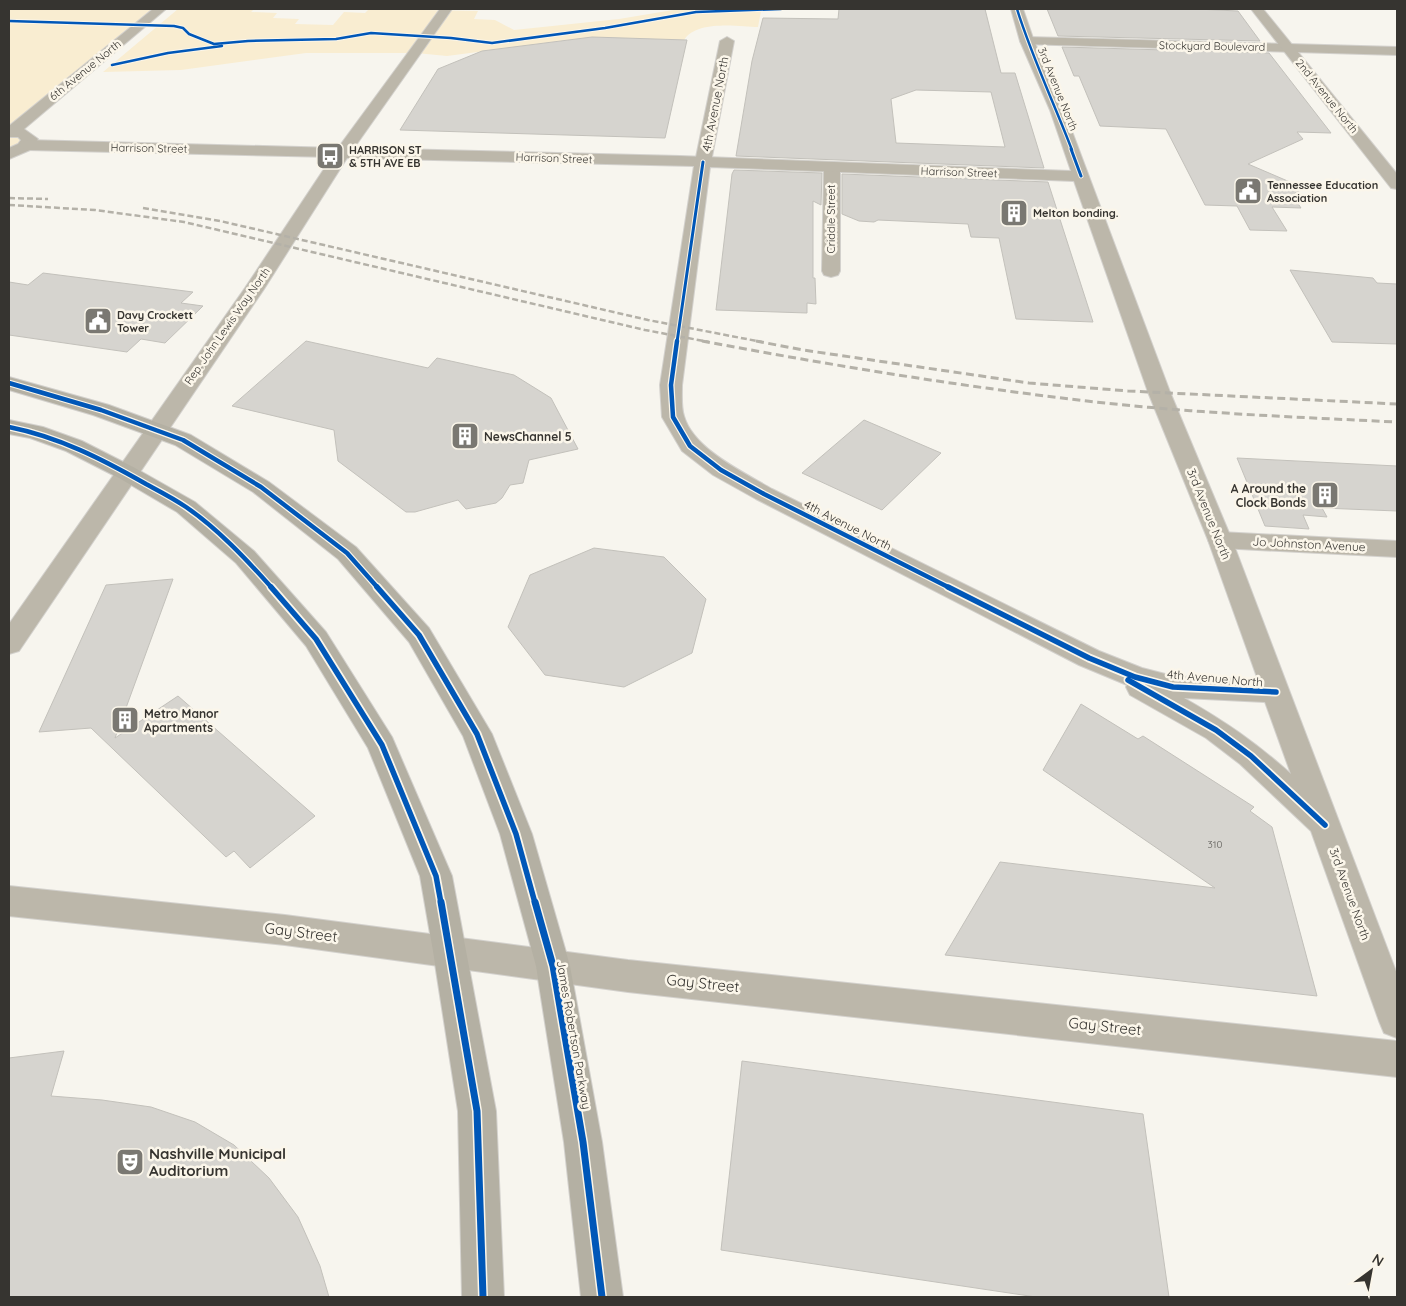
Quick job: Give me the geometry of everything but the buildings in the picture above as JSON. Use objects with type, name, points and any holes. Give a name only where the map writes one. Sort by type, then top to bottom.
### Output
[{"type":"main road","name":"James Robertson Parkway","points":[[9,383],[101,410],[183,440],[261,487],[347,553],[419,635],[476,734],[516,834],[553,966],[584,1142],[602,1297]]},
{"type":"main road","points":[[9,427],[35,432],[74,446],[127,473],[186,507],[245,558],[316,640],[382,745],[436,876],[450,951],[477,1111],[483,1297]]},
{"type":"street","name":"6th Avenue North","points":[[10,132],[160,9]]},
{"type":"street","name":"Rep. John Lewis Way North","points":[[9,644],[254,289],[343,152],[446,9]]},
{"type":"street","name":"3rd Avenue North","points":[[1017,9],[1027,41],[1057,110],[1159,392],[1220,540],[1397,1021]]},
{"type":"street","name":"2nd Avenue North","points":[[1257,9],[1397,184]]},
{"type":"street","name":"4th Avenue North","points":[[727,41],[703,162],[671,385],[673,417],[690,446],[721,470],[764,494],[1088,658],[1135,677],[1173,687],[1276,692]]},
{"type":"street","name":"Stockyard Boulevard","points":[[1027,41],[1397,51]]},
{"type":"street","points":[[9,154],[26,145],[30,140],[27,135],[10,132]]},
{"type":"street","name":"Harrison Street","points":[[26,145],[703,162],[1081,176]]},
{"type":"street","name":"Criddle Street","points":[[831,271],[832,168]]},
{"type":"street","name":"Jo Johnston Avenue","points":[[1220,540],[1397,549]]},
{"type":"street","points":[[1088,658],[1216,730],[1251,756],[1325,825]]},
{"type":"street","name":"Gay Street","points":[[9,901],[285,930],[628,976],[1397,1058]]},
{"type":"shaded area","points":[[9,9],[160,9],[11,131],[26,134],[16,151],[9,154]]},
{"type":"shaded area","points":[[178,9],[254,9],[251,12],[277,13],[273,18],[299,19],[295,24],[333,25],[344,12],[365,13],[369,9],[478,11],[474,19],[495,20],[514,30],[619,19],[679,9],[805,9],[761,11],[758,27],[729,25],[707,27],[698,29],[684,40],[592,37],[447,56],[416,53],[306,53],[181,70],[103,72]]},
{"type":"railway","points":[[9,198],[48,199]]},
{"type":"railway","points":[[9,205],[95,210],[184,222],[645,330],[709,342]]},
{"type":"railway","points":[[143,208],[220,221],[648,320],[762,342]]},
{"type":"railway","points":[[702,341],[990,389],[1087,401],[1203,412],[1397,422]]},
{"type":"railway","points":[[756,341],[803,350],[1029,383],[1128,391],[1397,404]]},
{"type":"cycle path","points":[[9,21],[174,26],[183,28],[189,34],[214,44],[248,41],[336,39],[371,33],[451,38],[492,43],[605,28],[696,12],[781,9]]},
{"type":"cycle path","points":[[1017,9],[1027,41],[1057,110],[1081,176]]},
{"type":"cycle path","points":[[112,65],[168,53],[222,46]]},
{"type":"cycle path","points":[[703,162],[671,385],[673,417],[690,446],[721,470],[764,494],[1089,658],[1135,677],[1173,687],[1276,692]]},
{"type":"cycle path","points":[[9,383],[101,410],[183,440],[261,487],[347,553],[419,635],[477,734],[516,834],[553,966],[583,1142],[602,1297]]},
{"type":"cycle path","points":[[9,427],[35,432],[74,446],[127,473],[186,507],[245,557],[316,639],[382,745],[436,876],[450,951],[477,1111],[483,1297]]},
{"type":"cycle path","points":[[1128,680],[1216,730],[1251,756],[1325,825]]},
{"type":"place","name":"HARRISON ST & 5TH AVE EB","points":[[330,156]]},
{"type":"place","name":"Tennessee Education Association","points":[[1248,191]]},
{"type":"place","name":"Melton bonding.","points":[[1014,213]]},
{"type":"place","name":"Davy Crockett Tower","points":[[98,321]]},
{"type":"place","name":"NewsChannel 5","points":[[465,436]]},
{"type":"place","name":"A Around the Clock Bonds","points":[[1325,495]]},
{"type":"place","name":"Metro Manor Apartments","points":[[125,720]]},
{"type":"place","name":"Nashville Municipal Auditorium","points":[[130,1162]]}]
